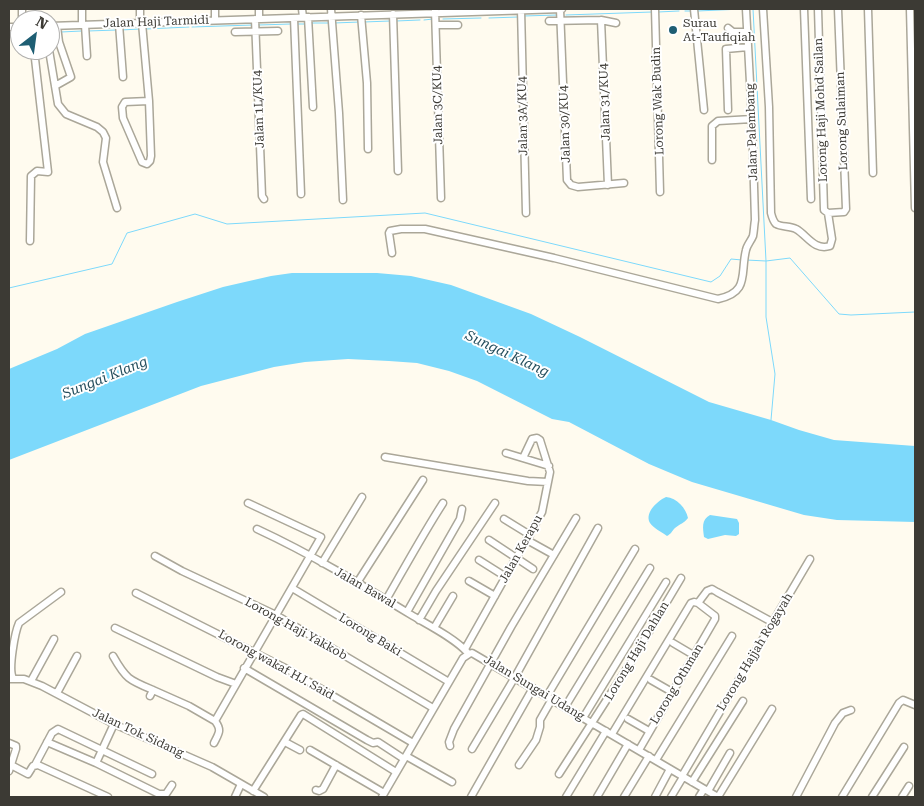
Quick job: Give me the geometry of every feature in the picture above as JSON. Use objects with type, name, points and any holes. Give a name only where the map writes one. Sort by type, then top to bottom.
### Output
[{"type":"street","points":[[82,9],[87,56]]},
{"type":"street","points":[[140,9],[150,101],[151,156],[147,164],[142,162],[123,118],[122,107],[125,102],[150,101]]},
{"type":"street","points":[[215,9],[215,20]]},
{"type":"street","name":"Jalan 1L/KU4","points":[[258,9],[256,31],[262,196],[264,199]]},
{"type":"street","points":[[302,9],[305,17],[313,107]]},
{"type":"street","points":[[331,9],[339,112],[343,200]]},
{"type":"street","name":"Jalan Haji Tarmidi","points":[[60,29],[119,24],[142,26],[215,20],[332,16],[361,17],[439,11],[521,13],[561,9]]},
{"type":"street","name":"Jalan 30/KU4","points":[[561,9],[567,180],[574,187],[624,184]]},
{"type":"street","name":"Lorong Wak Budin","points":[[655,9],[660,192]]},
{"type":"street","points":[[694,9],[704,110]]},
{"type":"street","name":"Jalan Palembang","points":[[392,253],[390,231],[425,229],[554,258],[718,299],[735,293],[743,282],[746,247],[753,235],[755,220],[746,9]]},
{"type":"street","name":"Lorong Haji Mohd Sailan","points":[[763,9],[769,107],[771,213],[774,222],[777,224],[796,229],[815,245],[824,248],[830,246],[832,239],[826,212],[818,9]]},
{"type":"street","points":[[804,9],[811,199]]},
{"type":"street","name":"Lorong Sulaiman","points":[[826,212],[844,212],[846,209],[838,9]]},
{"type":"street","points":[[868,9],[874,173]]},
{"type":"street","points":[[910,9],[915,208]]},
{"type":"street","name":"Jalan 3C/KU4","points":[[439,11],[436,25],[441,198]]},
{"type":"street","name":"Jalan 3A/KU4","points":[[521,13],[526,213]]},
{"type":"street","points":[[393,14],[398,171]]},
{"type":"street","points":[[361,17],[367,84],[368,149]]},
{"type":"street","points":[[294,18],[301,194]]},
{"type":"street","points":[[549,21],[601,20],[616,23]]},
{"type":"street","name":"Jalan 31/KU4","points":[[601,20],[608,185]]},
{"type":"street","points":[[119,24],[123,77]]},
{"type":"street","points":[[436,25],[458,25]]},
{"type":"street","points":[[728,28],[733,32],[748,32]]},
{"type":"street","points":[[235,32],[278,31]]},
{"type":"street","points":[[55,86],[71,77],[60,42]]},
{"type":"street","points":[[728,110],[726,49],[748,47]]},
{"type":"street","points":[[30,241],[31,176],[36,171],[48,172],[35,60]]},
{"type":"street","points":[[50,60],[58,104],[62,110],[66,114],[97,127],[106,138],[103,162],[117,208]]},
{"type":"street","points":[[712,160],[712,126],[714,123],[718,121],[752,119]]},
{"type":"street","name":"Jalan Kerapu","points":[[467,651],[495,596],[529,537],[546,500],[550,472],[542,442],[537,438],[532,439],[523,458]]},
{"type":"street","points":[[506,453],[548,466]]},
{"type":"street","points":[[385,457],[548,484]]},
{"type":"street","points":[[357,583],[423,480]]},
{"type":"street","points":[[322,563],[362,497]]},
{"type":"street","points":[[215,721],[321,537],[248,502]]},
{"type":"street","points":[[386,600],[419,545],[423,533],[443,503]]},
{"type":"street","points":[[419,620],[436,591],[495,503]]},
{"type":"street","points":[[407,612],[460,519],[462,509]]},
{"type":"street","points":[[450,746],[449,742],[454,729],[511,627],[576,518]]},
{"type":"street","points":[[504,519],[554,555]]},
{"type":"street","points":[[472,750],[598,528]]},
{"type":"street","name":"Jalan Bawal","points":[[257,529],[279,539],[407,612],[467,651]]},
{"type":"street","points":[[489,540],[533,569]]},
{"type":"street","points":[[520,765],[536,740],[540,720],[550,697],[635,549]]},
{"type":"street","name":"Lorong Haji Yakkob","points":[[155,556],[182,571],[276,615],[433,708]]},
{"type":"street","name":"Lorong Hajjah Rogayah","points":[[682,776],[810,559]]},
{"type":"street","points":[[479,560],[506,577]]},
{"type":"street","points":[[565,707],[650,568]]},
{"type":"street","name":"Lorong Haji Dahlan","points":[[559,774],[652,629],[682,578]]},
{"type":"street","points":[[469,581],[495,596]]},
{"type":"street","points":[[583,718],[666,582]]},
{"type":"street","name":"Lorong Baki","points":[[292,588],[449,682]]},
{"type":"street","points":[[566,797],[691,603],[698,603],[705,593],[712,589],[772,622]]},
{"type":"street","points":[[11,679],[16,630],[19,623],[61,592]]},
{"type":"street","name":"Lorong wakaf HJ. Said","points":[[136,594],[254,651],[413,743]]},
{"type":"street","points":[[434,628],[453,596]]},
{"type":"street","name":"Lorong Othman","points":[[639,750],[716,617],[698,603]]},
{"type":"street","points":[[116,628],[217,677],[236,684]]},
{"type":"street","name":"Lorong Othman","points":[[656,760],[732,636]]},
{"type":"street","points":[[31,681],[54,640]]},
{"type":"street","points":[[673,643],[695,656]]},
{"type":"street","name":"Jalan Sungai Udang","points":[[383,795],[467,651],[476,654],[550,697],[718,797]]},
{"type":"street","points":[[57,693],[77,656]]},
{"type":"street","points":[[113,656],[131,682],[152,693],[189,706],[215,721],[220,727],[220,731],[214,743]]},
{"type":"street","points":[[244,668],[370,742],[378,742],[452,782]]},
{"type":"street","name":"Jalan Tok Sidang","points":[[11,679],[31,681],[57,693],[114,724],[212,767],[264,797]]},
{"type":"street","points":[[651,680],[672,692]]},
{"type":"street","points":[[471,797],[533,688]]},
{"type":"street","points":[[842,797],[898,703],[903,700],[915,705]]},
{"type":"street","points":[[692,782],[743,701]]},
{"type":"street","points":[[253,791],[267,766],[285,742],[301,715],[305,715],[313,709]]},
{"type":"street","points":[[718,797],[772,709]]},
{"type":"street","points":[[796,797],[835,723],[843,713],[851,710]]},
{"type":"street","points":[[305,715],[396,772]]},
{"type":"street","points":[[628,719],[649,731]]},
{"type":"street","points":[[96,763],[114,724]]},
{"type":"street","points":[[9,742],[16,746],[10,768],[28,774],[52,733],[58,729],[152,774]]},
{"type":"street","points":[[47,742],[162,795],[166,794],[172,785]]},
{"type":"street","points":[[285,742],[300,750]]},
{"type":"street","points":[[597,797],[628,744]]},
{"type":"street","points":[[872,797],[904,747]]},
{"type":"street","points":[[310,750],[383,795]]},
{"type":"street","points":[[698,797],[706,790],[730,753]]},
{"type":"street","points":[[624,797],[649,756]]},
{"type":"street","points":[[35,764],[108,797]]},
{"type":"street","points":[[316,790],[324,789],[336,765]]},
{"type":"street","points":[[655,797],[670,769]]},
{"type":"street","points":[[671,797],[682,776]]},
{"type":"street","points":[[235,797],[241,784]]},
{"type":"street","points":[[902,797],[909,786]]},
{"type":"water","name":"Sungai Klang","points":[[292,273],[377,273],[411,276],[451,285],[531,314],[709,402],[834,440],[915,446],[915,522],[837,520],[804,515],[692,482],[649,464],[569,422],[552,419],[477,381],[449,371],[417,363],[389,361],[348,359],[305,362],[274,367],[201,386],[9,460],[9,369],[57,349],[85,334],[177,302],[223,287]]},
{"type":"water","points":[[666,497],[674,499],[680,504],[688,518],[667,536],[653,527],[649,519],[653,507]]},
{"type":"water","points":[[710,515],[737,519],[739,534],[708,539],[704,537],[704,522]]},
{"type":"waterway","points":[[697,11],[743,9]]},
{"type":"waterway","points":[[749,9],[753,9],[766,261],[766,317],[775,374],[771,420]]},
{"type":"waterway","points":[[658,12],[679,11]]},
{"type":"waterway","points":[[685,11],[692,11]]},
{"type":"waterway","points":[[566,15],[652,12]]},
{"type":"waterway","points":[[524,16],[557,15]]},
{"type":"waterway","points":[[489,18],[518,17]]},
{"type":"waterway","points":[[443,19],[481,18]]},
{"type":"waterway","points":[[424,20],[433,19]]},
{"type":"waterway","points":[[396,21],[420,20]]},
{"type":"waterway","points":[[364,22],[390,21]]},
{"type":"waterway","points":[[334,23],[360,22]]},
{"type":"waterway","points":[[310,23],[328,23]]},
{"type":"waterway","points":[[259,25],[291,24]]},
{"type":"waterway","points":[[298,24],[306,24]]},
{"type":"waterway","points":[[192,27],[253,25]]},
{"type":"waterway","points":[[146,29],[189,27]]},
{"type":"waterway","points":[[121,30],[140,29]]},
{"type":"waterway","points":[[88,31],[117,30]]},
{"type":"waterway","points":[[61,32],[82,31]]},
{"type":"waterway","points":[[9,288],[112,264],[127,233],[195,214],[227,224],[425,213],[711,282],[720,276],[731,259],[742,260]]},
{"type":"waterway","points":[[746,260],[766,261],[790,258],[839,314],[915,312]]},
{"type":"place","name":"Surau At-Taufiqiah","points":[[673,30]]}]
